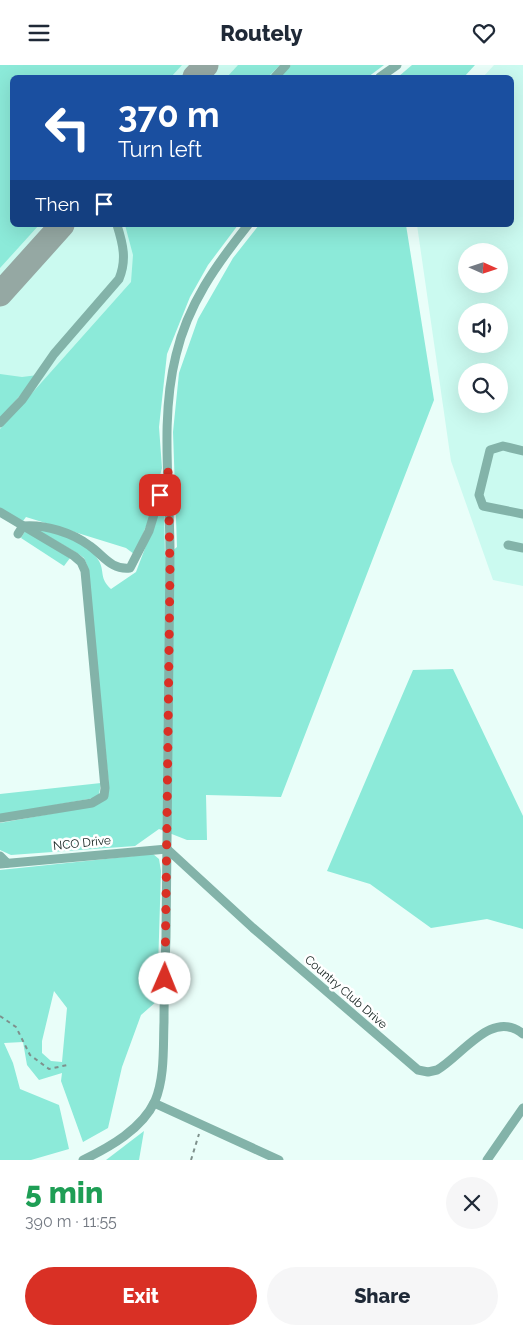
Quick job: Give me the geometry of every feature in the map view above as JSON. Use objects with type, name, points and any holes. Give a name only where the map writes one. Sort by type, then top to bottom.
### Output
[{"type":"street","points":[[276,75],[286,65]]},
{"type":"street","points":[[383,75],[396,65]]},
{"type":"street","points":[[0,423],[22,400],[54,354],[119,279],[124,268],[125,254],[118,227]]},
{"type":"street","points":[[83,1160],[129,1132],[144,1118],[154,1103],[160,1085],[167,849],[170,550],[167,404],[171,377],[182,335],[201,288],[216,265],[246,227]]},
{"type":"street","points":[[523,451],[503,446],[490,450],[479,495],[483,506],[523,514]]},
{"type":"street","points":[[20,530],[47,527],[90,546],[114,566],[130,568],[149,531],[168,468]]},
{"type":"street","points":[[0,512],[20,530],[81,562],[88,600],[105,781],[104,796],[92,803],[0,818]]},
{"type":"street","points":[[508,545],[523,549]]},
{"type":"street","points":[[74,569],[81,562]]},
{"type":"street","name":"NCO Drive","points":[[4,864],[167,849]]},
{"type":"street","name":"Country Club Drive","points":[[167,849],[260,934],[418,1069],[428,1072],[437,1070],[489,1029],[499,1025],[510,1026],[523,1034]]},
{"type":"street","points":[[0,856],[4,864]]},
{"type":"street","points":[[154,1103],[278,1160]]},
{"type":"street","points":[[487,1160],[523,1108]]},
{"type":"path","points":[[0,1016],[16,1027],[26,1042],[30,1055],[36,1060],[49,1069],[67,1065]]},
{"type":"path","points":[[191,1160],[202,1125]]},
{"type":"shaded area","points":[[0,65],[324,65],[314,75],[10,75],[10,227],[191,227],[0,509]]},
{"type":"shaded area","points":[[494,65],[523,65],[523,586],[493,580],[451,461],[417,227],[514,227],[514,75],[485,75]]},
{"type":"green space","points":[[0,65],[182,65],[173,75],[10,75],[10,227],[37,227],[0,268]]},
{"type":"green space","points":[[238,65],[280,65],[270,75],[229,75]]},
{"type":"green space","points":[[291,65],[384,65],[371,75],[280,75]]},
{"type":"green space","points":[[412,65],[475,65],[466,75],[400,75]]},
{"type":"green space","points":[[126,227],[236,227],[208,265],[190,297],[167,354],[159,427],[162,468],[148,522],[134,554],[126,548],[26,517],[23,521],[0,509],[0,429],[131,282],[133,255]]},
{"type":"green space","points":[[257,227],[406,227],[434,400],[281,797],[206,795],[207,840],[187,840],[159,829],[135,846],[11,855],[0,850],[0,823],[94,806],[109,786],[87,565],[84,558],[77,553],[34,528],[70,539],[87,548],[99,561],[105,582],[111,589],[136,572],[164,498],[165,557],[177,547],[173,432],[179,373],[198,319],[233,258]]},
{"type":"green space","points":[[0,374],[22,377],[38,375],[0,418]]},
{"type":"green space","points":[[25,531],[70,558],[64,566],[21,538]]},
{"type":"green space","points":[[453,669],[523,816],[523,929],[487,919],[431,928],[370,884],[327,871],[413,670]]},
{"type":"green space","points":[[101,783],[99,794],[94,798],[0,815],[0,794]]},
{"type":"green space","points":[[153,854],[159,859],[161,871],[157,1001],[141,1015],[122,1067],[108,1128],[83,1142],[61,1081],[62,1073],[39,1080],[27,1065],[23,1042],[4,1043],[13,1063],[20,1089],[59,1105],[69,1149],[31,1160],[0,1160],[0,870]],"holes":[[[54,991],[67,1008],[62,1062],[51,1061],[42,1053],[42,1041]]]},
{"type":"green space","points":[[144,1131],[139,1160],[106,1160]]},
{"type":"taxiway","points":[[197,75],[206,65]]},
{"type":"taxiway","points":[[0,294],[60,227]]},
{"type":"route","points":[[160,495],[168,468],[170,570],[165,979]]}]
